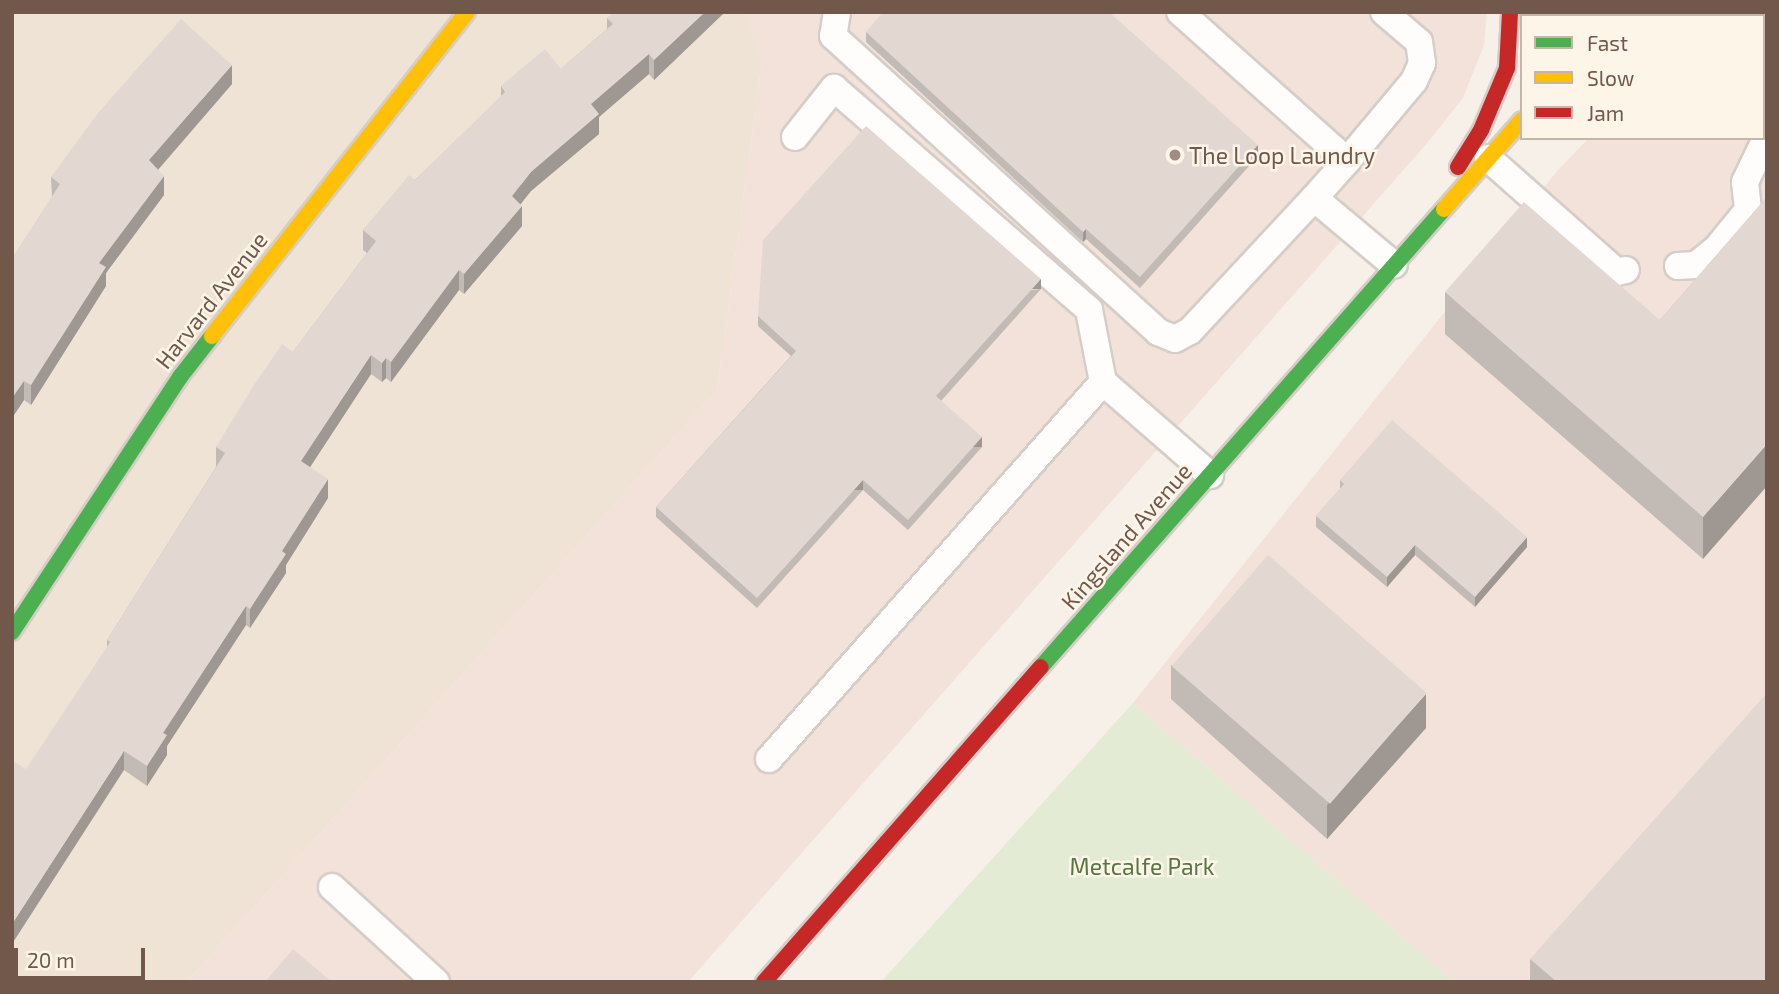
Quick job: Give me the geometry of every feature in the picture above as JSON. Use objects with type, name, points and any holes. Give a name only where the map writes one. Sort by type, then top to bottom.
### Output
[{"type":"street","name":"Harvard Avenue","points":[[12,632],[180,377],[467,12]]},
{"type":"street","points":[[1402,256],[1480,130],[1507,68],[1510,12]]},
{"type":"street","name":"Kingsland Avenue","points":[[764,982],[1520,122]]},
{"type":"lane","points":[[1180,12],[1347,161]]},
{"type":"lane","points":[[835,24],[1158,332],[1175,339],[1190,331],[1314,198],[1414,81],[1422,63],[1419,42],[1384,12]]},
{"type":"lane","points":[[795,137],[834,88],[1089,310],[1103,382],[1210,475]]},
{"type":"lane","points":[[1678,266],[1696,265],[1757,210],[1745,182],[1767,136]]},
{"type":"lane","points":[[1488,158],[1617,272],[1626,270]]},
{"type":"lane","points":[[1314,198],[1402,256]]},
{"type":"lane","points":[[769,759],[1103,382]]},
{"type":"lane","points":[[332,887],[436,982]]},
{"type":"shaded area","points":[[12,12],[746,12],[762,61],[717,390],[187,982],[12,982]]},
{"type":"shaded area","points":[[746,12],[1487,12],[1484,45],[1463,98],[1429,141],[688,982],[187,982],[717,390],[762,61]]},
{"type":"shaded area","points":[[1587,140],[1763,140],[1767,144],[1767,982],[1454,982],[1133,703],[1557,171]]},
{"type":"green space","name":"Metcalfe Park","points":[[1133,703],[1454,982],[881,982]]},
{"type":"building","points":[[614,12],[705,12],[654,60],[649,54],[591,104],[599,114],[531,172],[512,196],[522,206],[464,274],[459,270],[391,362],[386,358],[382,363],[371,355],[301,461],[328,479],[282,551],[286,554],[250,609],[246,606],[163,733],[167,735],[147,766],[124,751],[12,924],[12,768],[15,762],[26,769],[110,642],[107,640],[225,453],[216,447],[254,385],[282,344],[293,352],[376,241],[363,230],[409,175],[415,180],[505,92],[501,86],[545,49],[561,69],[613,24],[607,18]]},
{"type":"building","points":[[883,12],[1109,12],[1258,145],[1140,277],[1086,229],[1083,232],[866,32]]},
{"type":"building","points":[[181,19],[232,65],[149,160],[164,176],[99,263],[106,267],[31,385],[24,381],[12,398],[12,259],[60,184],[51,177],[98,113]]},
{"type":"building","points":[[866,126],[1041,279],[936,396],[982,437],[908,520],[863,480],[757,598],[656,507],[796,351],[758,316],[763,240]]},
{"type":"building","points":[[1767,197],[1767,444],[1703,517],[1445,292],[1524,202],[1660,320]]},
{"type":"building","points":[[1392,420],[1527,537],[1475,597],[1415,545],[1387,577],[1316,516],[1344,484],[1340,480]]},
{"type":"building","points":[[1268,555],[1426,693],[1330,804],[1172,666]]},
{"type":"building","points":[[1767,693],[1767,982],[1557,982],[1530,959]]},
{"type":"building","points":[[293,949],[332,982],[265,982]]},
{"type":"traffic: fast","points":[[1041,667],[1444,209]]},
{"type":"traffic: fast","points":[[12,632],[180,377],[212,336]]},
{"type":"traffic: slow","points":[[212,336],[467,12]]},
{"type":"traffic: slow","points":[[1444,209],[1520,122]]},
{"type":"traffic: jam","points":[[1458,167],[1481,130],[1507,68],[1510,12]]},
{"type":"traffic: jam","points":[[764,982],[1041,667]]},
{"type":"place","name":"The Loop Laundry","points":[[1175,155]]}]
